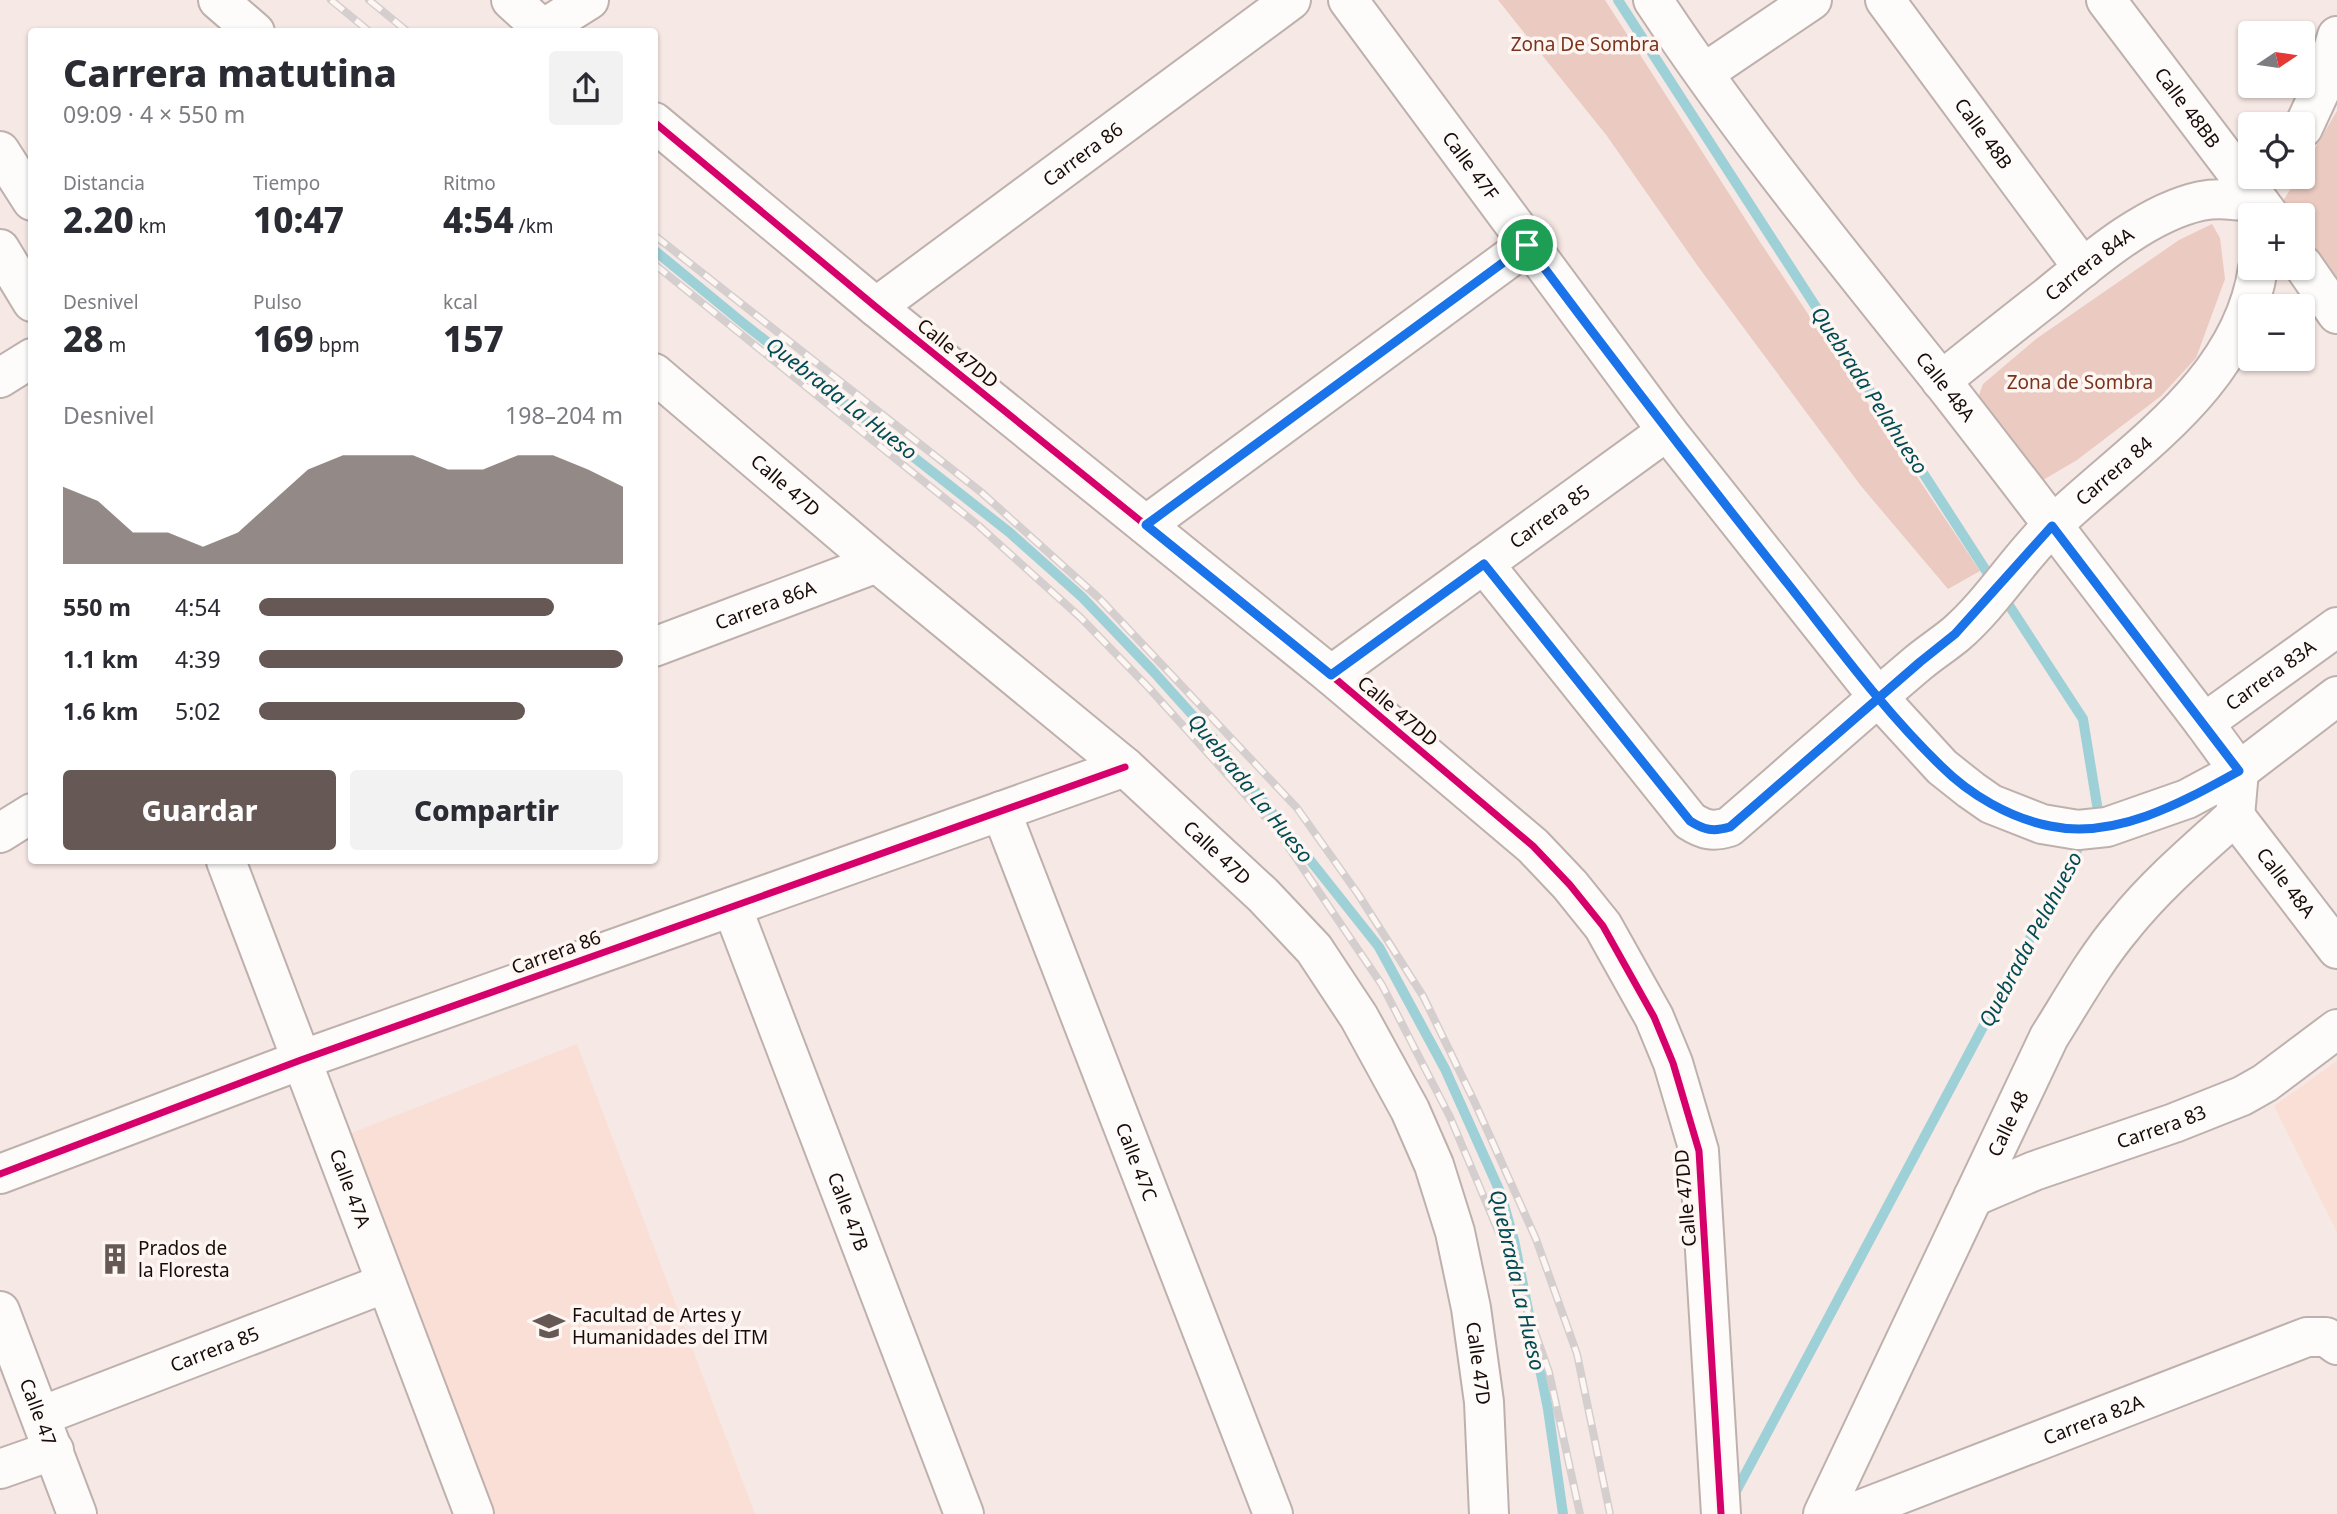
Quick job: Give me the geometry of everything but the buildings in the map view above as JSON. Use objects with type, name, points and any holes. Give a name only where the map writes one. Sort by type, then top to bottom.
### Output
[{"type":"street","points":[[218,0],[250,28]]},
{"type":"street","points":[[511,0],[539,28]]},
{"type":"street","points":[[547,28],[589,0]]},
{"type":"street","name":"Carrera 86","points":[[876,307],[1291,0]]},
{"type":"street","name":"Calle 47F","points":[[1348,0],[1667,431],[1878,697],[1941,767],[1991,804],[2042,824],[2093,829],[2187,799],[2239,771]]},
{"type":"street","name":"Calle 48A","points":[[1653,0],[1826,237],[1941,382],[2041,539],[2204,723],[2239,771]]},
{"type":"street","points":[[1704,73],[1812,0]]},
{"type":"street","name":"Calle 48B","points":[[1885,0],[2083,268]]},
{"type":"street","name":"Calle 48BB","points":[[2106,0],[2266,203]]},
{"type":"street","points":[[2310,112],[2322,87],[2337,36]]},
{"type":"street","name":"Calle 47DD","points":[[658,125],[876,307],[1331,675],[1533,846],[1570,885],[1603,926],[1654,1017],[1673,1063],[1699,1151],[1721,1514]]},
{"type":"street","points":[[0,151],[28,195]]},
{"type":"street","name":"Carrera 84A","points":[[1941,382],[2083,268],[2151,221],[2204,200],[2266,203]]},
{"type":"street","points":[[1146,525],[1527,245]]},
{"type":"street","points":[[0,249],[28,295]]},
{"type":"street","name":"Carrera 84","points":[[1484,564],[1690,821],[1704,830],[1718,831],[1730,827],[1966,624],[2041,539],[2180,410],[2216,370],[2241,330],[2257,280]]},
{"type":"street","points":[[2313,280],[2337,314]]},
{"type":"street","points":[[0,378],[28,360]]},
{"type":"street","name":"Calle 47D","points":[[658,376],[877,563],[1125,767],[1263,895],[1314,949],[1359,1017],[1410,1110],[1434,1165],[1455,1232],[1484,1402],[1489,1514]]},
{"type":"street","name":"Carrera 85","points":[[1331,675],[1667,431]]},
{"type":"street","name":"Carrera 86A","points":[[658,645],[877,563]]},
{"type":"street","name":"Carrera 83A","points":[[2204,723],[2337,627]]},
{"type":"street","points":[[2235,816],[2239,771],[2337,696]]},
{"type":"street","name":"Carrera 86","points":[[0,1174],[301,1060],[1125,767]]},
{"type":"street","name":"Calle 47C","points":[[1001,811],[1273,1514]]},
{"type":"street","points":[[0,832],[28,815]]},
{"type":"street","name":"Calle 48A","points":[[2235,816],[2337,949]]},
{"type":"street","name":"Calle 48","points":[[1823,1514],[2049,1037],[2088,973],[2124,924],[2182,864],[2235,816]]},
{"type":"street","name":"Calle 47A","points":[[227,864],[474,1514]]},
{"type":"street","name":"Calle 47B","points":[[732,906],[964,1514]]},
{"type":"street","name":"Carrera 83","points":[[1973,1197],[2034,1171],[2163,1128],[2242,1096],[2265,1083],[2337,1029]]},
{"type":"street","name":"Carrera 85","points":[[0,1469],[48,1433],[386,1283]]},
{"type":"street","name":"Calle 47","points":[[0,1311],[77,1514]]},
{"type":"street","name":"Carrera 82A","points":[[1849,1514],[2307,1338],[2326,1337],[2337,1345]]},
{"type":"shaded area","name":"Facultad de Artes y Humanidades del ITM","points":[[577,1044],[755,1514],[489,1514],[339,1138]]},
{"type":"shaded area","points":[[2337,1061],[2337,1232],[2274,1106]]},
{"type":"green space","name":"Zona De Sombra","points":[[1498,0],[1605,0],[1760,242],[1980,571],[1948,589],[1861,486],[1697,265],[1607,136]]},
{"type":"green space","points":[[2337,111],[2337,279],[2315,247],[2315,203],[2283,201],[2290,189],[2315,189],[2315,148]]},
{"type":"green space","name":"Zona de Sombra","points":[[2212,224],[2220,238],[2225,279],[2196,358],[2161,396],[2077,460],[2038,483],[1975,406],[1983,384],[2036,339],[2179,240]]},
{"type":"waterway","name":"Quebrada Pelahueso","points":[[1618,0],[1994,583]]},
{"type":"waterway","name":"Quebrada La Hueso","points":[[658,253],[1009,532],[1082,597],[1213,738],[1379,947],[1445,1069],[1501,1194],[1514,1240],[1548,1409],[1563,1514]]},
{"type":"waterway","name":"Quebrada Pelahueso","points":[[2003,596],[2083,719],[2098,811],[2093,820]]},
{"type":"waterway","name":"Quebrada Pelahueso","points":[[1733,1497],[2084,837]]},
{"type":"railway","points":[[331,0],[365,28]]},
{"type":"railway","points":[[369,0],[403,28]]},
{"type":"railway","points":[[658,238],[981,492],[1100,599],[1297,808],[1358,894],[1423,996],[1536,1239],[1577,1354],[1610,1514]]},
{"type":"railway","points":[[658,267],[979,526],[1081,618],[1149,688],[1277,830],[1382,985],[1450,1117],[1505,1247],[1549,1372],[1580,1514]]},
{"type":"cycle path","points":[[658,125],[876,307],[1331,675],[1533,846],[1570,885],[1603,926],[1654,1017],[1673,1063],[1699,1151],[1721,1514]]},
{"type":"cycle path","points":[[0,1174],[301,1060],[1125,767]]},
{"type":"place","name":"Prados de la Floresta","points":[[115,1259]]},
{"type":"place","name":"Facultad de Artes y Humanidades del ITM","points":[[549,1326]]},
{"type":"route","points":[[1527,245],[1146,525],[1331,675],[1484,564],[1690,821],[1704,830],[1718,831],[1730,827],[1878,697],[1966,624],[2052,526],[2239,771],[2187,799],[2131,820],[2107,827],[2078,830],[2053,827],[2017,816],[1991,804],[1971,790],[1941,767],[1878,697],[1667,431],[1527,245]]}]
